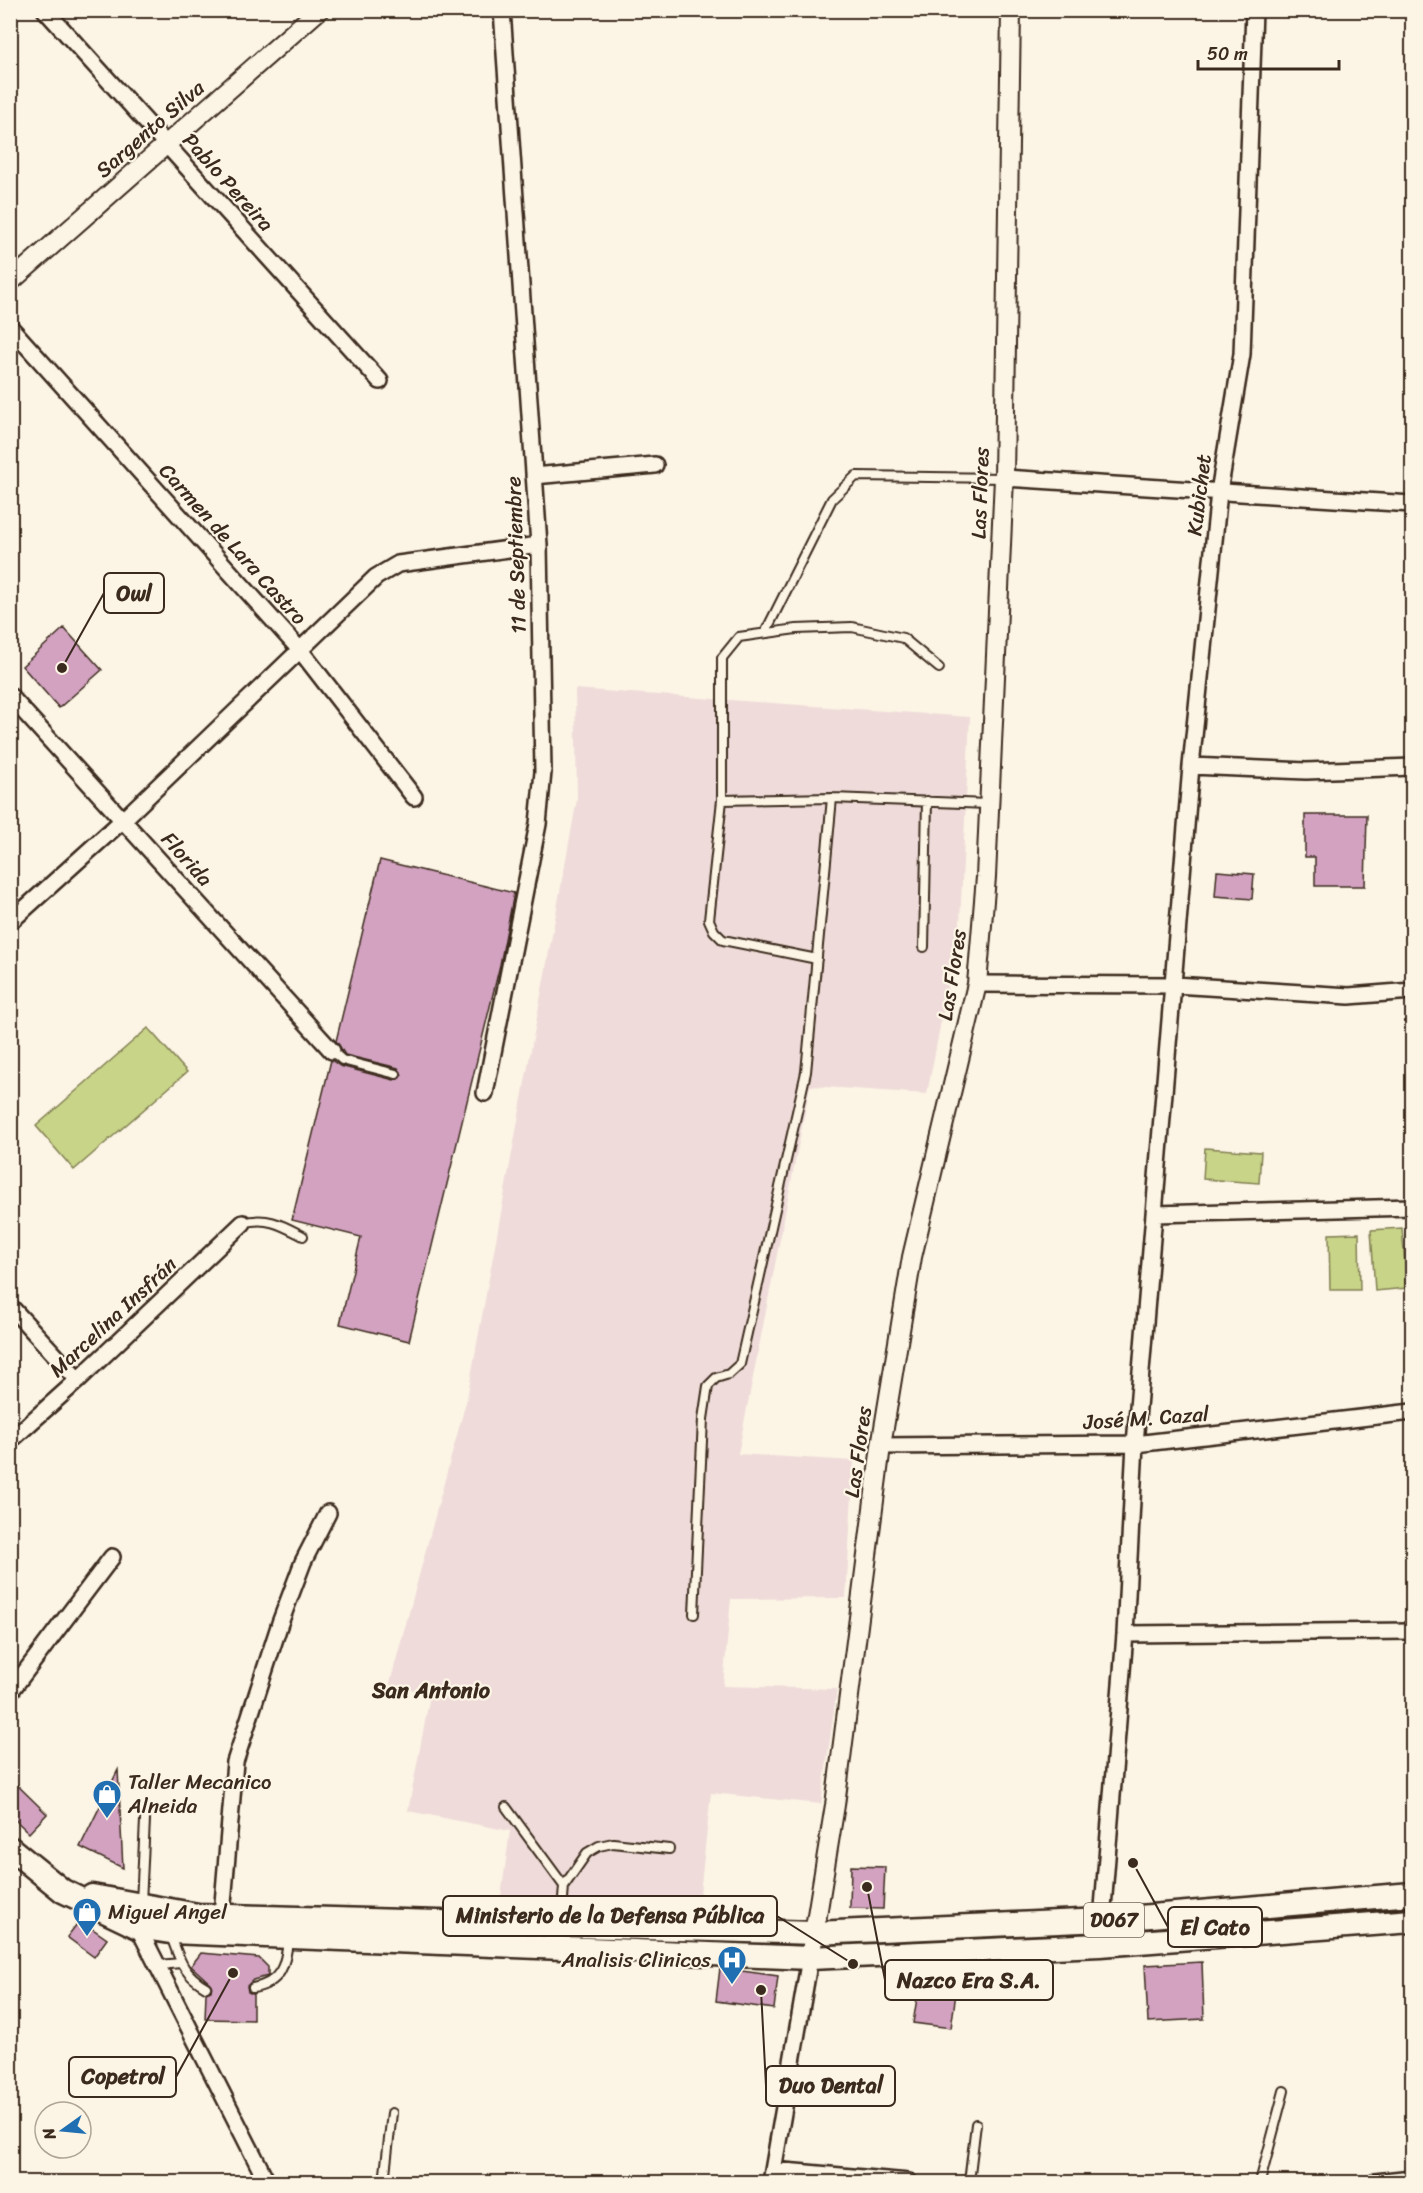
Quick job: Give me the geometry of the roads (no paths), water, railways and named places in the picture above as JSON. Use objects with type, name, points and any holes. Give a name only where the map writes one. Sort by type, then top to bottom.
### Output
[{"type":"main road","name":"D067","points":[[10,1848],[63,1891],[138,1927],[170,1932],[810,1958],[1100,1945],[1413,1921]]},
{"type":"main road","name":"D067","points":[[63,1891],[198,1915],[815,1933],[1103,1920],[1413,1894]]},
{"type":"street","name":"Pablo Pereira","points":[[45,10],[380,381]]},
{"type":"street","name":"Sargento Silva","points":[[10,282],[319,10]]},
{"type":"street","name":"11 de Septiembre","points":[[484,1093],[538,824],[543,772],[539,545],[502,10]]},
{"type":"street","name":"Las Flores","points":[[810,1958],[836,1805],[881,1446],[912,1257],[977,984],[986,877],[1004,478],[1011,10]]},
{"type":"street","name":"Kubichet","points":[[1100,1945],[1125,1634],[1135,1444],[1175,985],[1191,766],[1219,492],[1242,354],[1254,10]]},
{"type":"street","name":"Carmen de Lara Castro","points":[[10,327],[300,650],[414,797]]},
{"type":"street","points":[[534,476],[655,465]]},
{"type":"street","points":[[1004,478],[1413,504]]},
{"type":"street","points":[[10,922],[124,819],[376,577],[398,564],[539,545]]},
{"type":"street","name":"Florida","points":[[10,696],[124,819],[332,1051]]},
{"type":"street","points":[[1191,766],[1306,771],[1413,767]]},
{"type":"street","points":[[977,984],[1175,985],[1348,996],[1413,991]]},
{"type":"street","points":[[1155,1214],[1413,1207]]},
{"type":"street","name":"Marcelina Insfrán","points":[[10,1440],[78,1380],[243,1223]]},
{"type":"street","points":[[10,1306],[78,1380]]},
{"type":"street","name":"José M. Cazal","points":[[881,1446],[1135,1444],[1413,1413]]},
{"type":"street","points":[[222,1915],[235,1761],[280,1623],[303,1562],[328,1513]]},
{"type":"street","points":[[10,1692],[112,1557]]},
{"type":"street","points":[[1125,1634],[1413,1631]]},
{"type":"street","points":[[138,1927],[267,2182]]},
{"type":"street","points":[[810,1958],[772,2176],[909,2182]]},
{"type":"street","points":[[1375,2182],[1413,2178]]},
{"type":"lane","points":[[765,633],[832,499],[856,476],[1004,478]]},
{"type":"lane","points":[[817,959],[723,940],[714,931],[709,920],[722,800],[722,658],[739,637],[796,629],[852,627],[903,638],[939,668]]},
{"type":"lane","points":[[722,800],[832,798],[988,804]]},
{"type":"lane","points":[[693,1614],[703,1419],[708,1386],[716,1378],[729,1374],[740,1364],[806,1072],[832,798]]},
{"type":"lane","points":[[924,947],[927,801]]},
{"type":"lane","points":[[332,1051],[342,1060],[396,1074]]},
{"type":"lane","points":[[243,1223],[257,1219],[271,1220],[303,1236]]},
{"type":"lane","points":[[506,1807],[564,1886]]},
{"type":"lane","points":[[141,1904],[145,1820]]},
{"type":"lane","points":[[561,1926],[564,1886],[587,1853],[599,1846],[614,1843],[669,1849]]},
{"type":"lane","points":[[170,1932],[181,1963],[190,1978],[206,1987]]},
{"type":"lane","points":[[253,1988],[267,1985],[276,1978],[286,1958],[288,1937]]},
{"type":"lane","points":[[158,1965],[181,1963]]},
{"type":"lane","points":[[1260,2182],[1284,2091]]},
{"type":"lane","points":[[384,2182],[392,2113]]},
{"type":"lane","points":[[969,2182],[976,2124]]},
{"type":"place","name":"Owl","points":[[62,668]]},
{"type":"place","name":"Taller Mecanico Alneida","points":[[107,1820]]},
{"type":"place","name":"El Cato","points":[[1133,1863]]},
{"type":"place","name":"Nazco Era S.A.","points":[[867,1887]]},
{"type":"place","name":"Miguel Angel","points":[[87,1938]]},
{"type":"place","name":"Ministerio de la Defensa Pública","points":[[853,1964]]},
{"type":"place","name":"Copetrol","points":[[233,1973]]},
{"type":"place","name":"Analisis Clinicos","points":[[732,1986]]},
{"type":"place","name":"Duo Dental","points":[[761,1990]]},
{"type":"district","name":"San Antonio","points":[[431,1690]]}]
